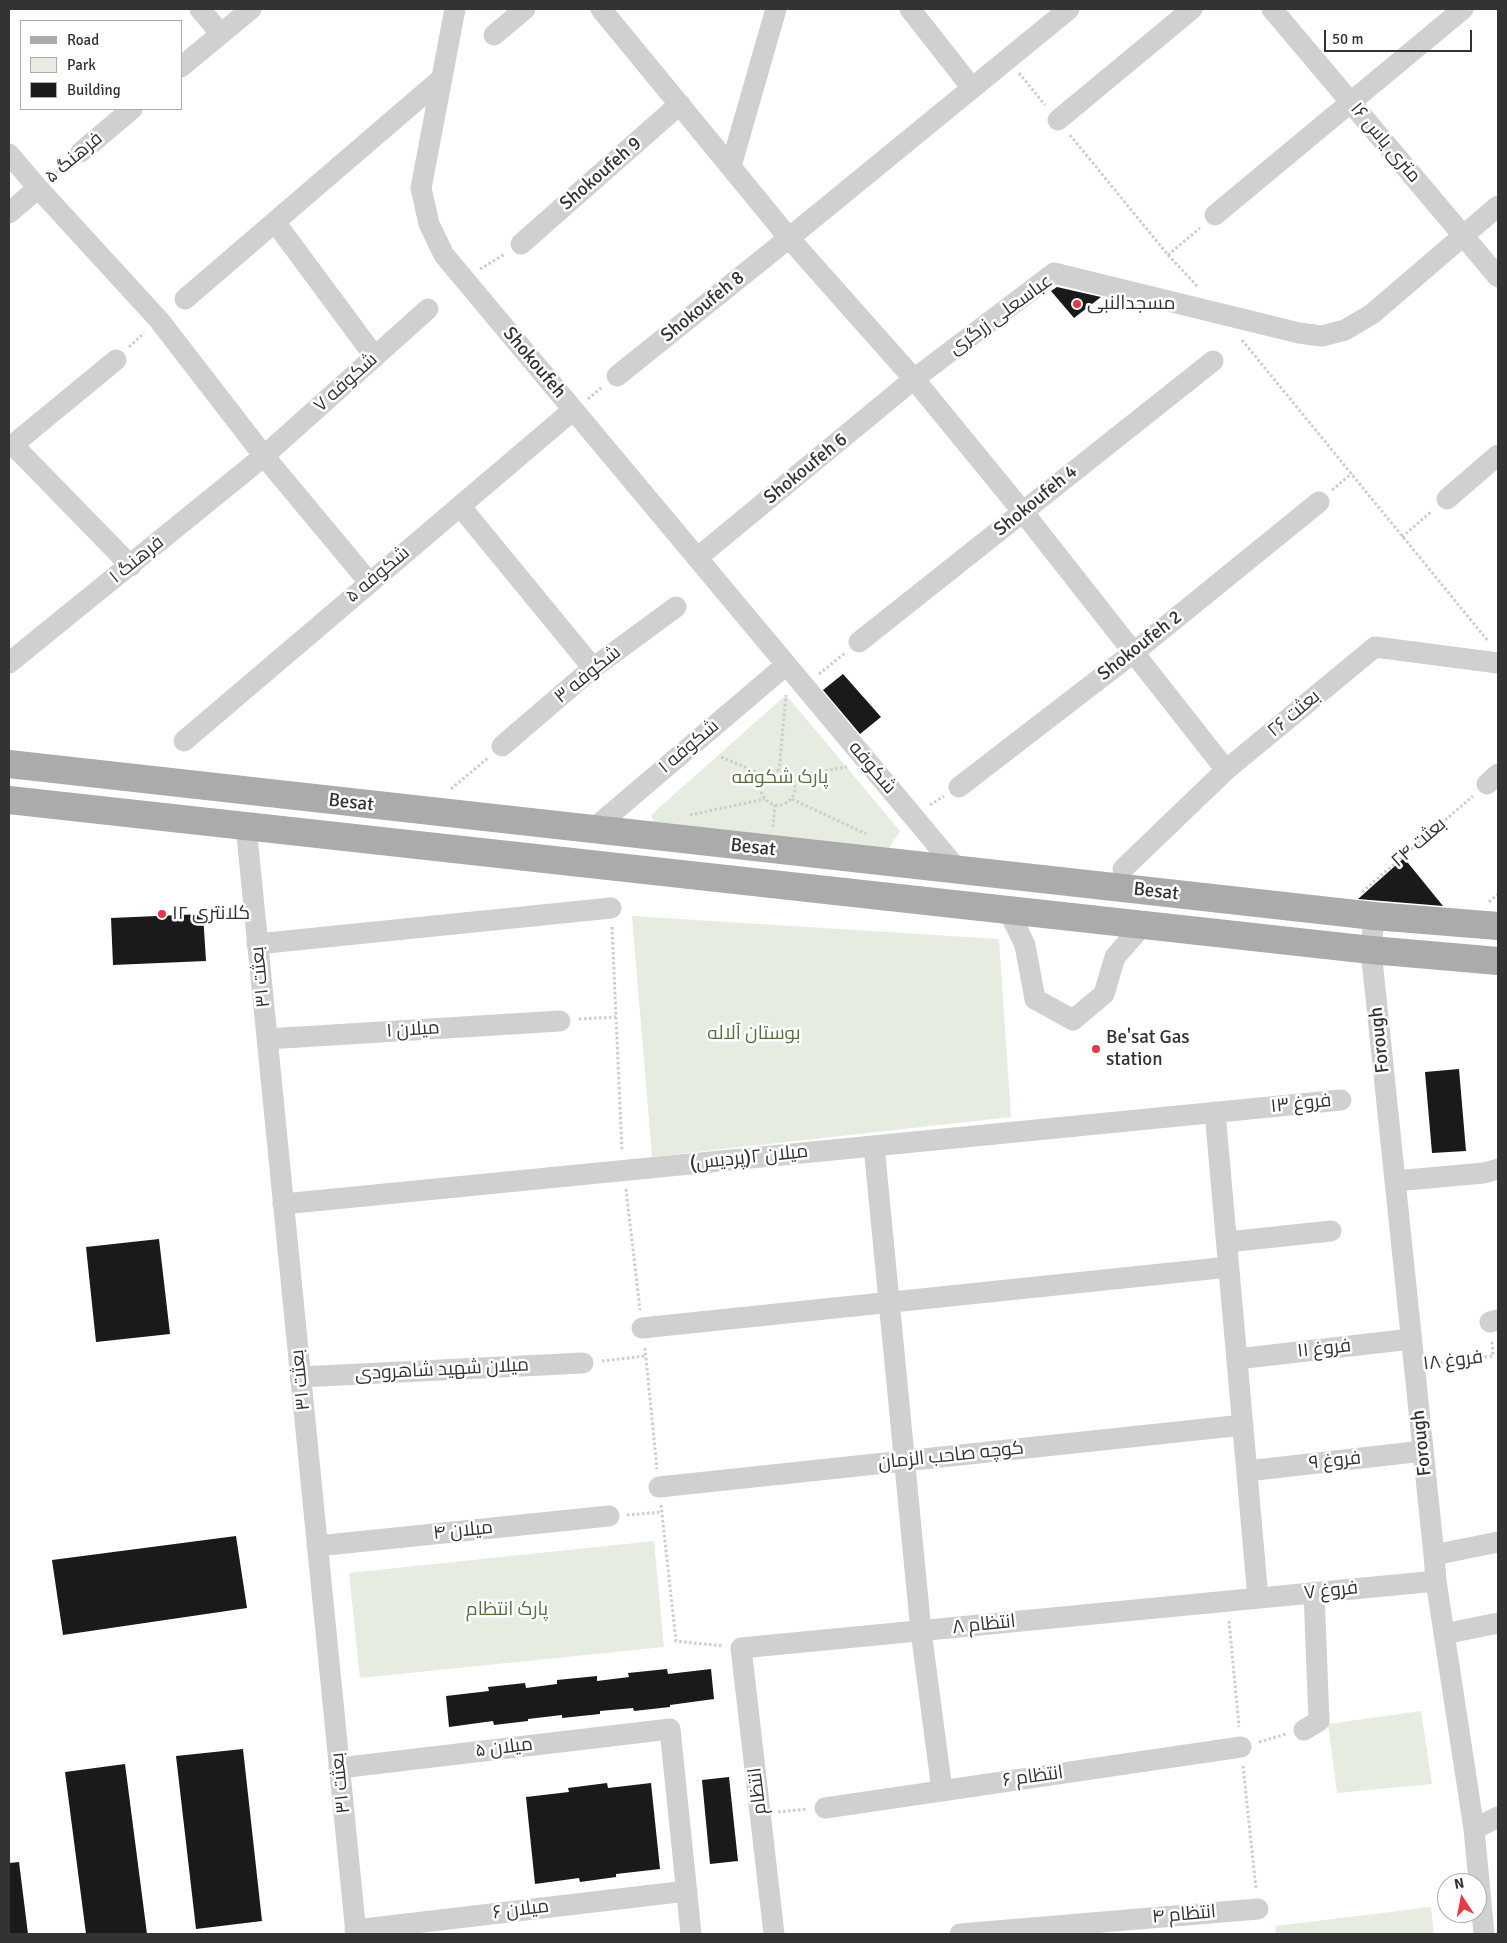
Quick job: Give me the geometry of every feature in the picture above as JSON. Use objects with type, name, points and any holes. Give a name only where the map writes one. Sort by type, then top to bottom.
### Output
[{"type":"main road","name":"Besat","points":[[9,764],[253,793],[1374,916],[1498,926]]},
{"type":"main road","points":[[246,826],[253,793]]},
{"type":"main road","name":"Besat","points":[[9,800],[1371,950],[1498,961]]},
{"type":"street","points":[[200,9],[221,34]]},
{"type":"street","points":[[182,66],[251,9]]},
{"type":"street","name":"Shokoufeh","points":[[455,9],[421,188],[429,224],[444,256],[796,676]]},
{"type":"street","points":[[494,35],[525,9]]},
{"type":"street","points":[[601,9],[790,238],[914,379],[1023,512],[1226,770]]},
{"type":"street","points":[[731,166],[776,9]]},
{"type":"street","points":[[910,9],[972,88]]},
{"type":"street","name":"Shokoufeh 8","points":[[617,376],[790,238],[1069,9]]},
{"type":"street","points":[[1058,120],[1192,9]]},
{"type":"street","name":"۱۶ متری یاس","points":[[1272,9],[1498,276]]},
{"type":"street","points":[[1215,215],[1463,9]]},
{"type":"street","points":[[185,299],[440,80]]},
{"type":"street","name":"Shokoufeh 9","points":[[521,244],[680,104]]},
{"type":"street","name":"فرهنگ ۵","points":[[81,152],[131,110]]},
{"type":"street","points":[[9,154],[159,320],[264,456],[369,582]]},
{"type":"street","points":[[9,213],[38,188]]},
{"type":"street","name":"عباسعلی زرگری","points":[[914,379],[1054,273],[1299,333],[1322,336],[1345,330],[1372,314],[1498,206]]},
{"type":"street","points":[[275,222],[375,357]]},
{"type":"street","name":"شکوفه ۷","points":[[264,456],[428,309]]},
{"type":"street","points":[[116,360],[11,447],[130,566]]},
{"type":"street","name":"Shokoufeh 4","points":[[859,642],[1213,360]]},
{"type":"street","name":"Shokoufeh 6","points":[[697,558],[914,379]]},
{"type":"street","name":"شکوفه ۵","points":[[184,741],[573,410]]},
{"type":"street","points":[[1447,498],[1498,455]]},
{"type":"street","name":"فرهنگ ۱","points":[[9,663],[264,456]]},
{"type":"street","name":"Shokoufeh 2","points":[[959,787],[1133,653],[1319,502]]},
{"type":"street","points":[[460,506],[593,668]]},
{"type":"street","name":"شکوفه ۳","points":[[502,746],[593,668],[676,607]]},
{"type":"street","name":"بعثت ۲۶","points":[[1123,868],[1226,770],[1375,647],[1495,654]]},
{"type":"street","name":"شکوفه","points":[[796,676],[958,870]]},
{"type":"street","name":"شکوفه ۱","points":[[592,830],[796,676]]},
{"type":"street","name":"بعثت ۳۱","points":[[246,826],[356,1932]]},
{"type":"street","points":[[257,944],[611,908]]},
{"type":"street","points":[[1008,910],[1025,945],[1035,1000],[1074,1020],[1104,994],[1115,957],[1143,925]]},
{"type":"street","name":"Forough","points":[[1374,916],[1371,950],[1436,1581],[1474,1829],[1484,1934]]},
{"type":"street","name":"میلان ۱","points":[[267,1039],[560,1020]]},
{"type":"street","name":"فروغ ۱۳","points":[[1215,1112],[1341,1100]]},
{"type":"street","points":[[1215,1112],[1258,1598]]},
{"type":"street","name":"میلان ۲(پردیس)","points":[[283,1204],[1215,1112]]},
{"type":"street","points":[[874,1146],[921,1631],[942,1790]]},
{"type":"street","points":[[1395,1181],[1484,1173],[1498,1169]]},
{"type":"street","points":[[1227,1242],[1331,1231]]},
{"type":"street","points":[[642,1328],[1229,1267]]},
{"type":"street","name":"فروغ ۱۱","points":[[1237,1359],[1412,1339]]},
{"type":"street","name":"میلان شهید شاهرودی","points":[[300,1377],[584,1363]]},
{"type":"street","name":"کوچه صاحب الزمان","points":[[659,1487],[1242,1425]]},
{"type":"street","name":"فروغ ۹","points":[[1246,1471],[1423,1451]]},
{"type":"street","name":"میلان ۴","points":[[317,1546],[609,1516]]},
{"type":"street","points":[[1434,1555],[1498,1542]]},
{"type":"street","name":"فروغ ۷","points":[[1226,1601],[1436,1581]]},
{"type":"street","points":[[1304,1730],[1319,1721],[1314,1592]]},
{"type":"street","name":"انتظام ۸","points":[[741,1648],[1226,1601]]},
{"type":"street","points":[[1444,1634],[1498,1623]]},
{"type":"street","name":"انتظام","points":[[741,1648],[774,1934]]},
{"type":"street","name":"میلان ۵","points":[[339,1768],[670,1729],[687,1891]]},
{"type":"street","name":"انتظام ۶","points":[[825,1808],[1242,1746]]},
{"type":"street","points":[[1474,1829],[1498,1817]]},
{"type":"street","points":[[687,1891],[691,1934]]},
{"type":"street","name":"میلان ۶","points":[[356,1932],[687,1891]]},
{"type":"street","name":"انتظام ۴","points":[[960,1934],[1258,1909]]},
{"type":"path","points":[[1008,59],[1168,255],[1222,314],[1495,654]]},
{"type":"path","name":"فرهنگ ۵","points":[[38,188],[81,152]]},
{"type":"path","points":[[1168,255],[1215,215]]},
{"type":"path","points":[[464,279],[521,244]]},
{"type":"path","points":[[573,410],[617,376]]},
{"type":"path","points":[[1402,537],[1447,498]]},
{"type":"path","points":[[779,771],[786,689],[796,676],[859,642]]},
{"type":"path","points":[[426,812],[502,746]]},
{"type":"path","points":[[721,757],[766,776],[779,771],[786,773],[791,777],[796,787],[796,792],[792,799],[779,806],[773,805],[765,799],[761,788],[766,776]]},
{"type":"path","points":[[791,777],[868,763]]},
{"type":"path","name":"بعثت ۲۴","points":[[1339,912],[1493,779]]},
{"type":"path","points":[[912,816],[959,787]]},
{"type":"path","points":[[688,816],[765,799]]},
{"type":"path","points":[[792,799],[867,835]]},
{"type":"path","points":[[611,908],[624,1170],[676,1641],[741,1648]]},
{"type":"path","points":[[560,1020],[616,1017]]},
{"type":"path","points":[[584,1363],[646,1356]]},
{"type":"path","name":"فروغ ۱۸","points":[[1414,1366],[1493,1356]]},
{"type":"path","points":[[609,1516],[662,1512]]},
{"type":"path","points":[[1242,1746],[1304,1730]]},
{"type":"path","points":[[760,1814],[825,1808]]},
{"type":"green space","name":"پارک شکوفه","points":[[786,695],[900,831],[889,848],[654,822],[651,815]]},
{"type":"green space","name":"بوستان آلاله","points":[[632,916],[999,939],[1011,1117],[652,1157]]},
{"type":"green space","name":"پارک انتظام","points":[[654,1541],[664,1647],[360,1678],[349,1573]]},
{"type":"green space","points":[[1421,1711],[1432,1784],[1337,1793],[1328,1724]]},
{"type":"green space","points":[[1431,1907],[1434,1934],[1276,1934],[1275,1926]]},
{"type":"building","points":[[1057,287],[1101,297],[1074,318],[1051,291]]},
{"type":"building","points":[[843,674],[881,717],[860,734],[823,690]]},
{"type":"building","points":[[1404,858],[1443,906],[1358,899]]},
{"type":"building","points":[[203,914],[206,961],[113,965],[111,918]]},
{"type":"building","points":[[1459,1069],[1466,1151],[1432,1153],[1425,1072]]},
{"type":"building","points":[[159,1239],[170,1334],[96,1342],[86,1247]]},
{"type":"building","points":[[236,1536],[247,1608],[63,1635],[52,1560]]},
{"type":"building","points":[[667,1669],[668,1674],[711,1669],[714,1699],[634,1711],[633,1708],[600,1711],[600,1714],[562,1718],[562,1715],[494,1725],[493,1721],[449,1727],[446,1696],[489,1691],[488,1687],[525,1683],[526,1688],[557,1684],[557,1680],[597,1676],[597,1681],[629,1677],[628,1673]]},
{"type":"building","points":[[243,1749],[262,1921],[196,1929],[176,1756]]},
{"type":"building","points":[[125,1764],[147,1934],[86,1934],[65,1772]]},
{"type":"building","points":[[729,1777],[738,1861],[710,1864],[702,1780]]},
{"type":"building","points":[[607,1783],[608,1788],[651,1783],[660,1869],[616,1874],[616,1877],[580,1882],[579,1878],[535,1884],[526,1797],[569,1792],[568,1788]]},
{"type":"building","points":[[19,1862],[28,1934],[9,1934],[9,1863]]},
{"type":"place","name":"مسجدالنبی","points":[[1077,304]]},
{"type":"place","name":"کلانتری ۱۲","points":[[162,914]]},
{"type":"place","name":"Be'sat Gas station","points":[[1096,1049]]}]
